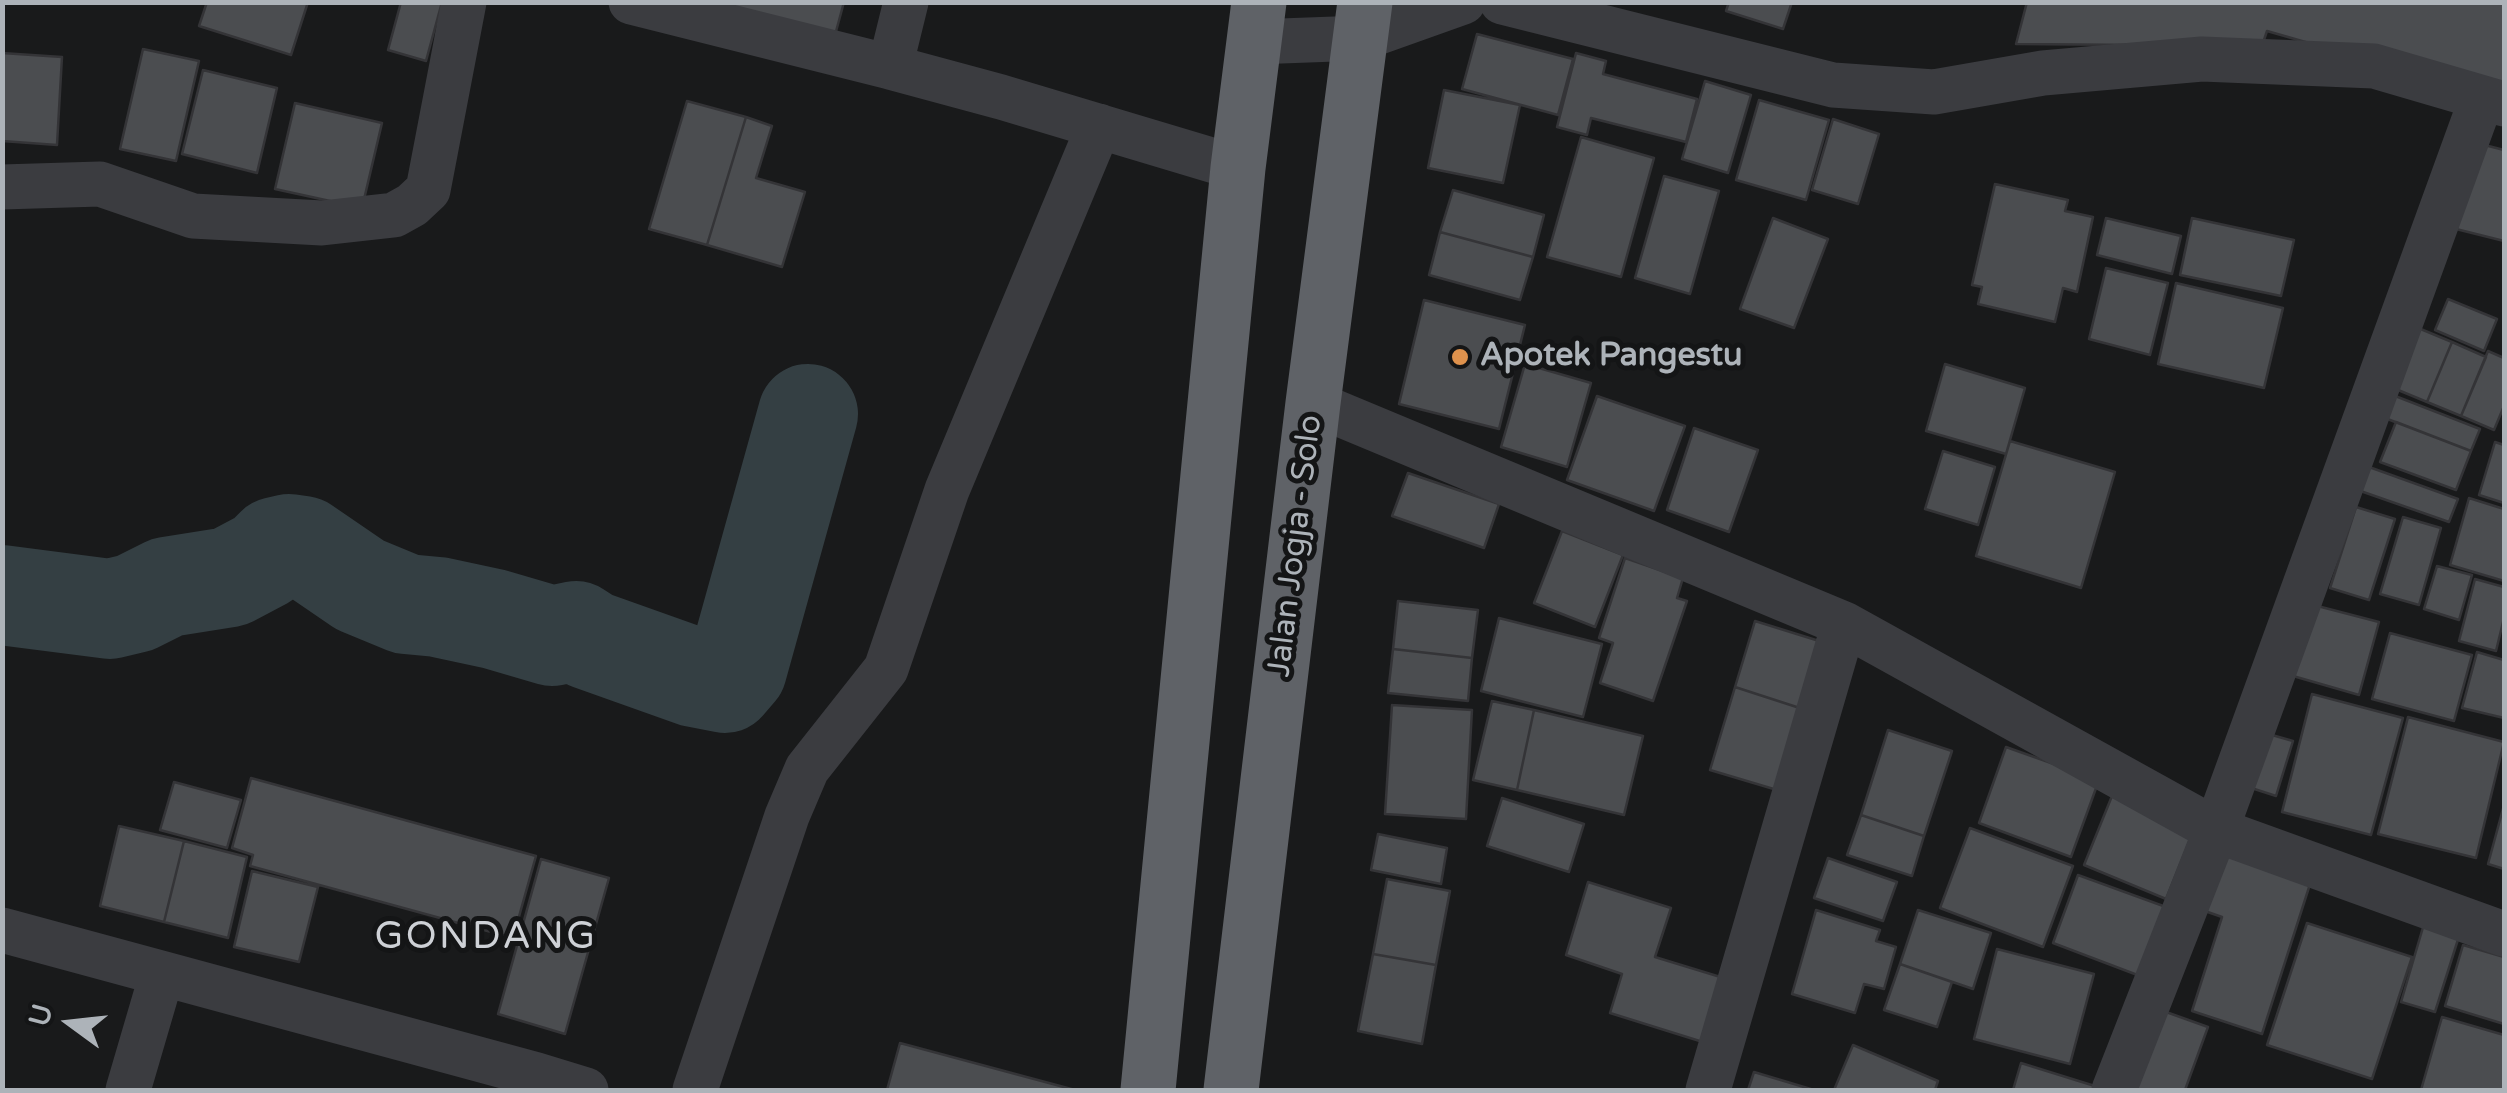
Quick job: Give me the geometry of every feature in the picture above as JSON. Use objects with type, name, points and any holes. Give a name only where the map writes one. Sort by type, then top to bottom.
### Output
[{"type":"highway","name":"Jalan Jogja - Solo","points":[[1230,1090],[1313,403],[1364,20]]},
{"type":"highway","points":[[1148,1090],[1238,168],[1256,22]]},
{"type":"street","points":[[2,187],[100,184],[192,216],[322,223],[394,215],[428,190],[464,2]]},
{"type":"street","points":[[632,2],[954,83],[1238,168]]},
{"type":"street","points":[[890,67],[906,2]]},
{"type":"street","points":[[1256,22],[1364,20],[1463,2]]},
{"type":"street","points":[[1502,2],[1834,85],[1934,92],[2043,73],[2202,59],[2374,66],[2494,101],[2114,1090]]},
{"type":"street","points":[[695,1090],[787,816],[808,769],[886,669],[947,490],[1099,126]]},
{"type":"street","points":[[1313,403],[1844,624],[2216,830],[2504,934]]},
{"type":"street","points":[[1708,1090],[1844,624]]},
{"type":"street","points":[[2,930],[535,1083],[586,1090]]},
{"type":"street","points":[[128,1090],[162,974]]},
{"type":"building","points":[[207,2],[308,2],[291,55],[199,26]]},
{"type":"building","points":[[401,2],[442,2],[426,61],[388,50]]},
{"type":"building","points":[[689,2],[844,2],[831,50]]},
{"type":"building","points":[[1729,2],[1792,2],[1783,29],[1726,11]]},
{"type":"building","points":[[2027,2],[2504,2],[2504,99],[2267,31],[2262,46],[2016,44]]},
{"type":"building","points":[[1477,34],[1573,59],[1558,115],[1462,89]]},
{"type":"building","points":[[143,49],[199,61],[176,161],[120,149]]},
{"type":"building","points":[[2,53],[62,57],[57,145],[2,141]]},
{"type":"building","points":[[1576,53],[1606,61],[1603,74],[1697,99],[1686,142],[1591,118],[1587,135],[1557,127]]},
{"type":"building","points":[[203,70],[277,88],[257,173],[182,154]]},
{"type":"building","points":[[1705,81],[1751,95],[1728,173],[1682,159]]},
{"type":"building","points":[[1444,90],[1520,105],[1503,183],[1428,168]]},
{"type":"building","points":[[1759,100],[1829,120],[1806,200],[1736,180]]},
{"type":"building","points":[[687,101],[746,117],[707,245],[649,229]]},
{"type":"building","points":[[295,103],[382,123],[362,208],[275,189]]},
{"type":"building","points":[[746,117],[772,126],[756,178],[805,192],[782,267],[707,245]]},
{"type":"building","points":[[1833,119],[1879,134],[1858,204],[1812,190]]},
{"type":"building","points":[[1581,137],[1654,158],[1621,277],[1547,257]]},
{"type":"building","points":[[2473,142],[2504,150],[2504,241],[2452,228]]},
{"type":"building","points":[[1664,176],[1719,191],[1690,294],[1635,278]]},
{"type":"building","points":[[1995,184],[2068,200],[2065,211],[2093,217],[2077,292],[2063,288],[2055,322],[1978,304],[1982,287],[1972,285]]},
{"type":"building","points":[[1453,190],[1544,215],[1533,257],[1440,232]]},
{"type":"building","points":[[1773,218],[1828,239],[1794,328],[1740,309]]},
{"type":"building","points":[[2106,218],[2181,236],[2172,274],[2097,255]]},
{"type":"building","points":[[2192,218],[2294,240],[2281,296],[2180,275]]},
{"type":"building","points":[[1440,232],[1533,257],[1520,300],[1429,275]]},
{"type":"building","points":[[2106,268],[2168,283],[2150,355],[2089,339]]},
{"type":"building","points":[[2176,283],[2283,308],[2264,388],[2158,364]]},
{"type":"building","points":[[2448,299],[2497,319],[2484,351],[2435,330]]},
{"type":"building","points":[[1424,300],[1525,325],[1499,429],[1399,404]]},
{"type":"building","points":[[2411,325],[2452,342],[2427,402],[2386,385]]},
{"type":"building","points":[[2452,342],[2486,357],[2461,416],[2427,402]]},
{"type":"building","points":[[2488,351],[2504,358],[2504,406],[2494,430],[2461,416]]},
{"type":"building","points":[[1525,364],[1591,383],[1567,467],[1501,447]]},
{"type":"building","points":[[1945,364],[2025,388],[2006,454],[1926,431]]},
{"type":"building","points":[[2385,392],[2480,429],[2471,451],[2377,415]]},
{"type":"building","points":[[1597,396],[1685,426],[1654,511],[1567,480]]},
{"type":"building","points":[[2396,422],[2471,451],[2456,490],[2380,462]]},
{"type":"building","points":[[1694,428],[1758,450],[1729,532],[1667,510]]},
{"type":"building","points":[[2010,441],[2115,472],[2081,588],[1976,556]]},
{"type":"building","points":[[2495,442],[2504,445],[2504,503],[2479,495]]},
{"type":"building","points":[[1943,451],[1995,467],[1978,525],[1925,509]]},
{"type":"building","points":[[2358,463],[2458,499],[2449,522],[2349,487]]},
{"type":"building","points":[[1408,473],[1499,504],[1484,548],[1392,516]]},
{"type":"building","points":[[2469,498],[2504,509],[2504,581],[2450,565]]},
{"type":"building","points":[[2356,507],[2395,519],[2369,600],[2330,588]]},
{"type":"building","points":[[2403,517],[2441,528],[2419,605],[2380,594]]},
{"type":"building","points":[[1562,531],[1623,555],[1595,627],[1534,603]]},
{"type":"building","points":[[1625,558],[1683,578],[1677,598],[1687,601],[1653,701],[1600,683],[1613,643],[1599,638]]},
{"type":"building","points":[[2437,566],[2472,575],[2459,620],[2424,609]]},
{"type":"building","points":[[2475,579],[2504,587],[2504,618],[2496,651],[2459,641]]},
{"type":"building","points":[[1398,601],[1478,610],[1472,658],[1393,649]]},
{"type":"building","points":[[2306,603],[2379,622],[2359,695],[2286,674]]},
{"type":"building","points":[[1499,618],[1602,644],[1583,717],[1481,691]]},
{"type":"building","points":[[1755,621],[1832,645],[1812,712],[1735,687]]},
{"type":"building","points":[[2390,633],[2472,655],[2454,721],[2372,699]]},
{"type":"building","points":[[1393,649],[1472,658],[1468,701],[1388,693]]},
{"type":"building","points":[[2477,652],[2504,660],[2504,718],[2462,708]]},
{"type":"building","points":[[1735,687],[1812,712],[1787,793],[1710,770]]},
{"type":"building","points":[[2312,694],[2403,718],[2371,835],[2282,812]]},
{"type":"building","points":[[1492,701],[1534,710],[1517,790],[1473,780]]},
{"type":"building","points":[[1392,705],[1472,710],[1466,819],[1385,814]]},
{"type":"building","points":[[1534,710],[1643,736],[1624,815],[1517,790]]},
{"type":"building","points":[[2408,717],[2504,742],[2476,858],[2378,834]]},
{"type":"building","points":[[1888,730],[1952,751],[1924,836],[1861,815]]},
{"type":"building","points":[[2258,731],[2293,741],[2276,796],[2242,785]]},
{"type":"building","points":[[2006,747],[2099,780],[2071,857],[1979,823]]},
{"type":"building","points":[[251,778],[536,856],[513,938],[250,866],[253,855],[232,848]]},
{"type":"building","points":[[174,782],[241,800],[227,848],[160,830]]},
{"type":"building","points":[[2114,791],[2196,825],[2166,899],[2084,865]]},
{"type":"building","points":[[1502,798],[1584,824],[1569,872],[1487,846]]},
{"type":"building","points":[[2504,805],[2504,869],[2488,864]]},
{"type":"building","points":[[1861,815],[1924,836],[1912,876],[1847,855]]},
{"type":"building","points":[[119,826],[184,841],[164,922],[100,906]]},
{"type":"building","points":[[1970,828],[2073,866],[2043,947],[1940,908]]},
{"type":"building","points":[[1378,834],[1447,848],[1441,884],[1371,870]]},
{"type":"building","points":[[184,841],[247,857],[228,938],[164,922]]},
{"type":"building","points":[[2215,847],[2312,878],[2262,1034],[2192,1011],[2222,917],[2196,908]]},
{"type":"building","points":[[1828,858],[1897,882],[1883,921],[1814,898]]},
{"type":"building","points":[[541,859],[609,878],[565,1034],[498,1014]]},
{"type":"building","points":[[252,871],[318,887],[299,962],[234,947]]},
{"type":"building","points":[[2078,875],[2166,907],[2140,976],[2053,943]]},
{"type":"building","points":[[1387,879],[1450,891],[1436,965],[1373,954]]},
{"type":"building","points":[[1588,882],[1671,908],[1655,957],[1727,979],[1706,1043],[1610,1013],[1622,974],[1566,955]]},
{"type":"building","points":[[1816,910],[1880,930],[1876,941],[1896,947],[1884,989],[1864,984],[1855,1013],[1792,994]]},
{"type":"building","points":[[1918,910],[1991,933],[1973,989],[1900,964]]},
{"type":"building","points":[[2426,917],[2462,927],[2435,1012],[2401,1002]]},
{"type":"building","points":[[2307,923],[2412,957],[2372,1079],[2267,1045]]},
{"type":"building","points":[[2463,945],[2504,957],[2504,1024],[2445,1006]]},
{"type":"building","points":[[1997,949],[2094,974],[2070,1064],[1974,1039]]},
{"type":"building","points":[[1373,954],[1436,965],[1422,1044],[1358,1031]]},
{"type":"building","points":[[1900,964],[1952,982],[1937,1027],[1884,1010]]},
{"type":"building","points":[[2155,1008],[2208,1027],[2185,1090],[2126,1090]]},
{"type":"building","points":[[2442,1017],[2504,1035],[2504,1090],[2421,1090]]},
{"type":"building","points":[[900,1043],[1075,1090],[887,1090]]},
{"type":"building","points":[[1853,1045],[1938,1081],[1935,1090],[1834,1090]]},
{"type":"building","points":[[2021,1063],[2098,1087],[2097,1090],[2013,1090]]},
{"type":"building","points":[[1754,1072],[1814,1090],[1748,1090]]},
{"type":"waterway","points":[[2,595],[110,609],[135,603],[167,587],[230,577],[264,559],[276,547],[289,544],[303,546],[360,585],[406,604],[494,619],[552,636],[576,631],[590,640],[694,677],[725,683],[737,669],[808,414]]},
{"type":"place","name":"Apotek Pangestu","points":[[1460,357]]},
{"type":"district","name":"GONDANG","points":[[486,938]]}]
